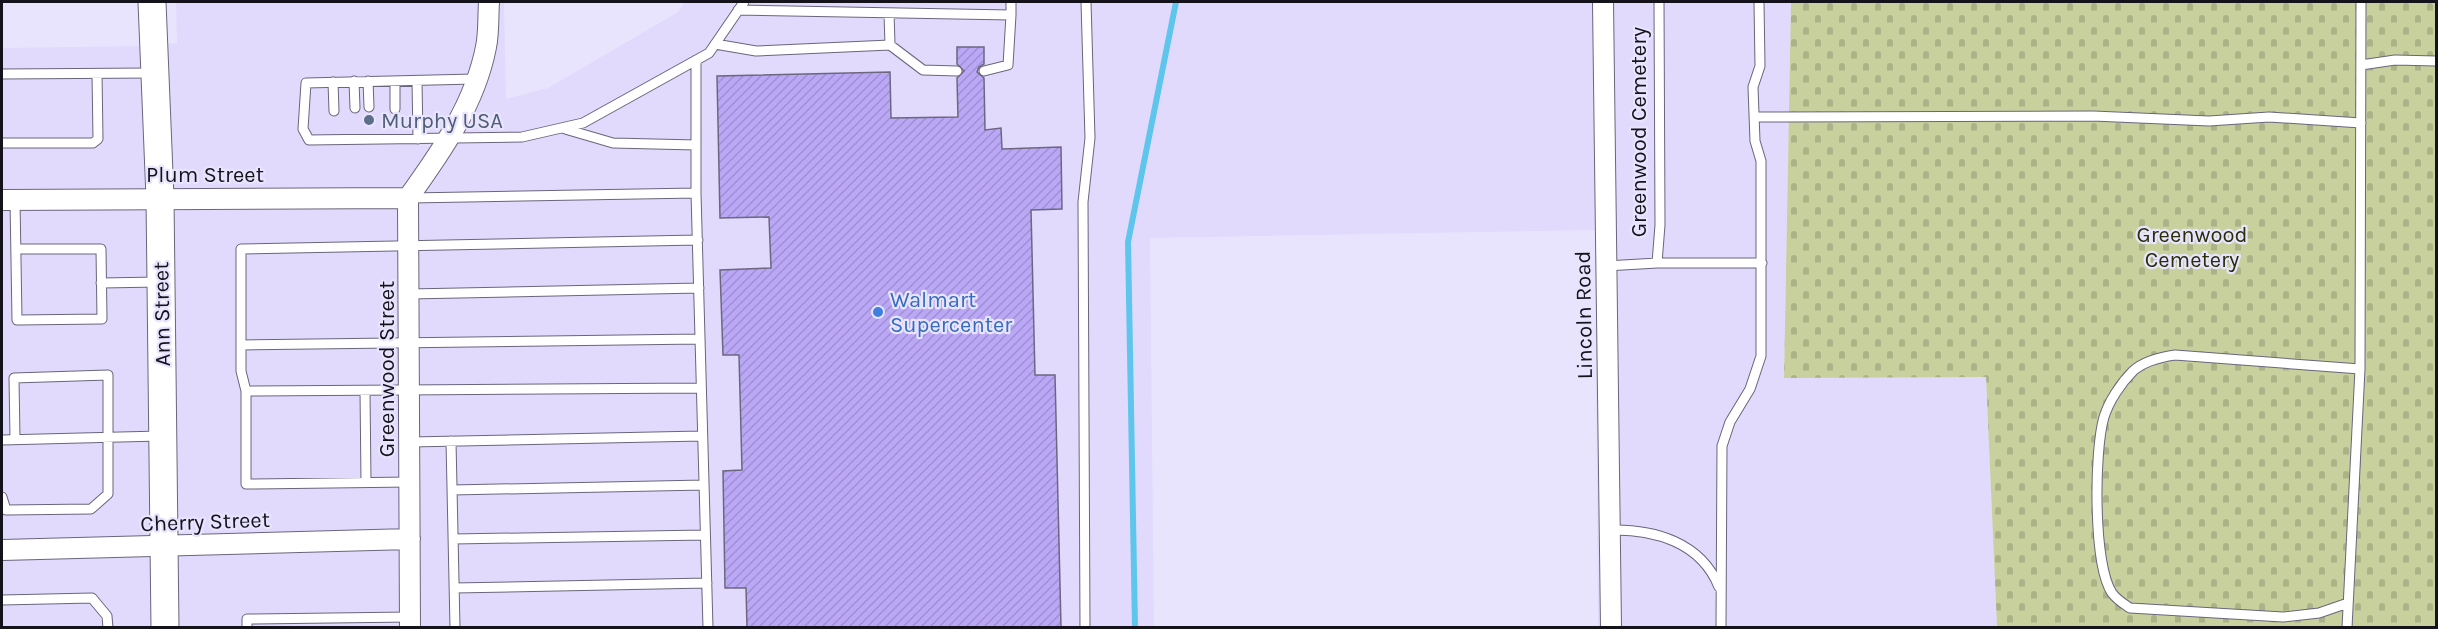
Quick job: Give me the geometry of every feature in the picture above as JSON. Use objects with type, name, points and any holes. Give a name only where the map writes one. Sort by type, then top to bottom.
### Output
[{"type":"main road","name":"Ann Street","points":[[152,2],[160,198],[165,627]]},
{"type":"street","points":[[408,198],[450,138],[475,79],[486,48],[489,2]]},
{"type":"street","name":"Lincoln Road","points":[[1603,2],[1611,627]]},
{"type":"street","name":"Plum Street","points":[[8,200],[408,198]]},
{"type":"street","name":"Greenwood Street","points":[[408,198],[410,622]]},
{"type":"street","name":"Cherry Street","points":[[2,550],[410,539]]},
{"type":"lane","points":[[984,71],[1008,65],[1011,2]]},
{"type":"lane","points":[[1085,627],[1083,202],[1090,138],[1086,2]]},
{"type":"lane","name":"Greenwood Cemetery","points":[[1657,262],[1660,225],[1659,2]]},
{"type":"lane","points":[[1721,627],[1722,446],[1730,422],[1750,389],[1761,356],[1761,161],[1755,141],[1753,87],[1760,66],[1759,2]]},
{"type":"lane","points":[[2347,627],[2360,369],[2361,2]]},
{"type":"lane","points":[[475,79],[306,83],[303,129],[309,140],[418,140],[522,137],[583,123],[709,53],[741,6],[889,13],[1011,15]]},
{"type":"lane","points":[[889,13],[890,45]]},
{"type":"lane","points":[[715,44],[756,51],[890,45],[923,70],[957,71]]},
{"type":"lane","points":[[696,60],[696,194],[708,627]]},
{"type":"lane","points":[[2361,65],[2395,60],[2436,61]]},
{"type":"lane","points":[[2,74],[155,73]]},
{"type":"lane","points":[[2,143],[93,143],[98,139],[97,74]]},
{"type":"lane","points":[[354,81],[355,108]]},
{"type":"lane","points":[[368,81],[369,107]]},
{"type":"lane","points":[[395,81],[395,109]]},
{"type":"lane","points":[[417,81],[418,140]]},
{"type":"lane","points":[[333,82],[334,111]]},
{"type":"lane","points":[[1754,117],[2081,116],[2209,121],[2269,117],[2361,123]]},
{"type":"lane","points":[[370,128],[370,140]]},
{"type":"lane","points":[[395,128],[395,139]]},
{"type":"lane","points":[[562,128],[613,143],[696,146]]},
{"type":"lane","points":[[356,129],[356,140]]},
{"type":"lane","points":[[335,130],[335,140]]},
{"type":"lane","points":[[408,198],[696,194]]},
{"type":"lane","points":[[8,200],[16,249],[17,320],[102,319],[101,249],[16,249]]},
{"type":"lane","points":[[411,482],[246,484],[246,391],[241,371],[241,249],[698,240]]},
{"type":"lane","name":"Greenwood Cemetery","points":[[1606,266],[1657,262],[1762,263]]},
{"type":"lane","points":[[101,283],[161,282]]},
{"type":"lane","points":[[409,294],[699,288]]},
{"type":"lane","points":[[241,345],[700,339]]},
{"type":"lane","points":[[2348,603],[2319,613],[2283,617],[2130,608],[2112,593],[2107,582],[2100,541],[2097,458],[2104,418],[2119,387],[2134,370],[2163,357],[2175,355],[2360,369]]},
{"type":"lane","points":[[2,497],[6,510],[91,509],[108,494],[108,375],[14,378],[15,439]]},
{"type":"lane","points":[[246,391],[701,388]]},
{"type":"lane","points":[[365,391],[366,482]]},
{"type":"lane","points":[[2,440],[162,436]]},
{"type":"lane","points":[[410,442],[702,436]]},
{"type":"lane","points":[[451,441],[455,627]]},
{"type":"lane","points":[[452,490],[704,484]]},
{"type":"lane","points":[[1610,530],[1638,529],[1672,540],[1700,559],[1713,574],[1720,589]]},
{"type":"lane","points":[[453,539],[705,535]]},
{"type":"lane","points":[[454,588],[707,583]]},
{"type":"lane","points":[[2,600],[92,598],[107,616],[108,627]]},
{"type":"lane","points":[[247,627],[247,619],[410,622]]},
{"type":"shaded area","points":[[176,2],[504,2],[506,99],[548,88],[678,12],[685,2],[1791,2],[1784,377],[1986,377],[1997,627],[1598,627],[1595,230],[1150,238],[1154,627],[2,627],[2,48],[142,46],[177,43]]},
{"type":"green space","name":"Greenwood Cemetery","points":[[1791,2],[2436,2],[2436,627],[1997,627],[1986,377],[1784,378]]},
{"type":"building","name":"Walmart Supercenter","points":[[957,47],[984,47],[984,64],[977,72],[984,78],[985,130],[1001,128],[1002,149],[1061,147],[1062,209],[1031,210],[1035,375],[1055,375],[1061,627],[747,627],[746,588],[725,588],[723,471],[742,470],[739,355],[723,355],[720,270],[771,268],[769,217],[720,218],[717,76],[890,72],[891,118],[958,117],[957,78],[964,71],[957,64]]},
{"type":"waterway","points":[[1135,628],[1128,242],[1176,2]]},
{"type":"place","name":"Murphy USA","points":[[369,120]]},
{"type":"place","name":"Walmart Supercenter","points":[[878,312]]}]
